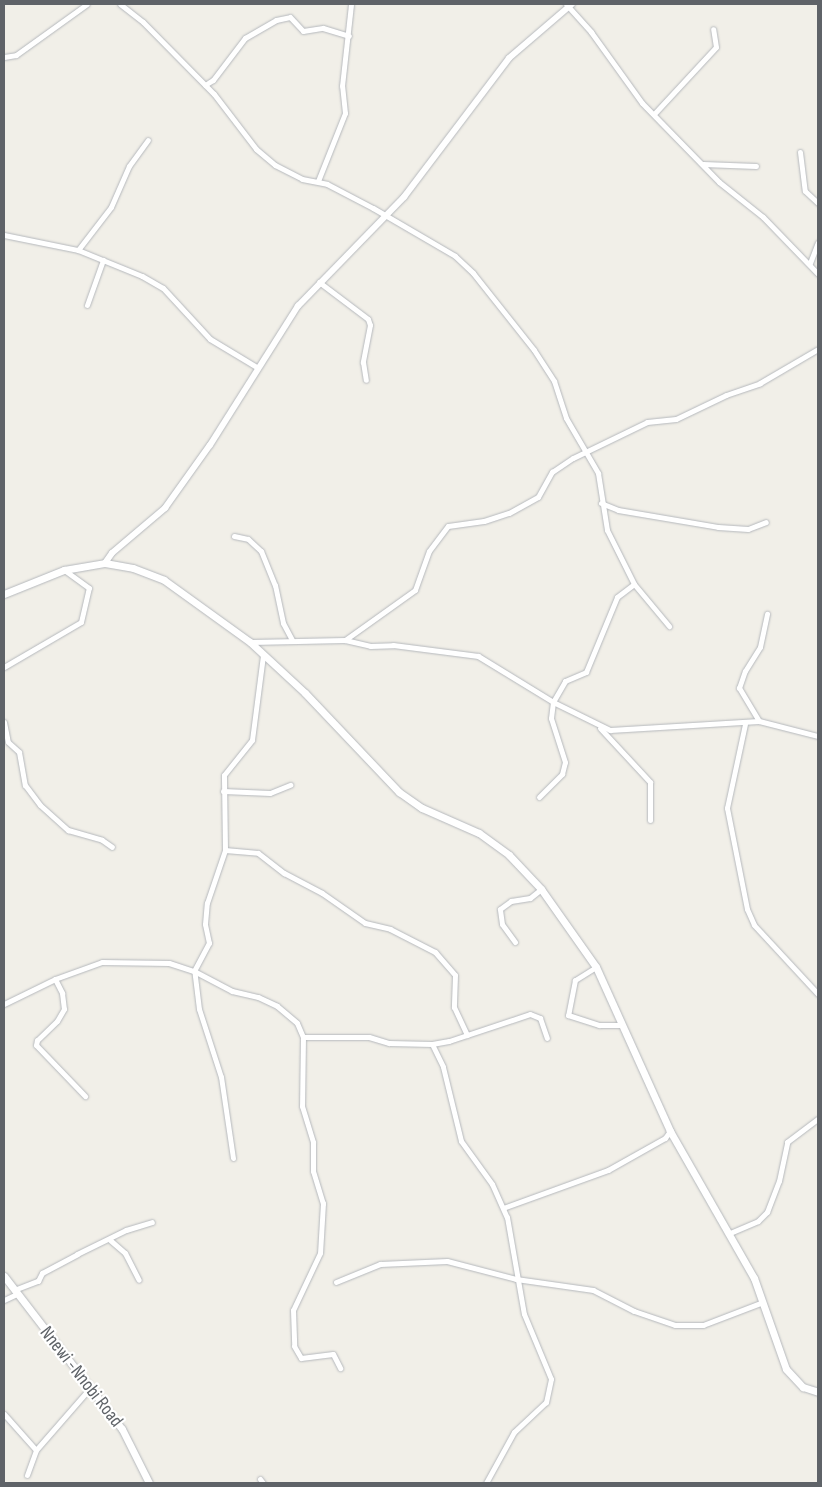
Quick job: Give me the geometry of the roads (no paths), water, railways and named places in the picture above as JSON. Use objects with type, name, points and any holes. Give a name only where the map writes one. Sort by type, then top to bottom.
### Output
[{"type":"main road","points":[[4,594],[64,570],[105,563],[133,568],[164,580],[250,642],[305,693],[399,792],[422,808],[498,844],[541,889],[596,967],[670,1131],[730,1233],[763,1302],[786,1369],[803,1387],[818,1392]]},
{"type":"main road","name":"Nnewi -Nnobi Road","points":[[4,1276],[122,1429],[149,1483]]},
{"type":"street","points":[[4,57],[16,55],[87,4]]},
{"type":"street","points":[[120,4],[143,22],[205,85],[232,114],[256,149],[290,174],[318,181],[386,216],[449,253],[473,273],[549,373],[566,418],[589,453],[598,473],[601,503],[607,530],[634,584],[669,626]]},
{"type":"street","points":[[318,181],[344,118],[342,86],[349,36],[351,4]]},
{"type":"street","points":[[105,563],[112,553],[165,508],[210,445],[298,306],[318,282],[386,216],[416,183],[509,58],[569,5],[592,32],[634,92],[654,114],[703,164],[810,263],[818,274]]},
{"type":"street","points":[[205,85],[213,80],[245,38],[276,20],[290,17],[303,31],[323,28],[349,36]]},
{"type":"street","points":[[654,114],[716,47],[713,29]]},
{"type":"street","points":[[78,250],[111,208],[129,166],[148,140]]},
{"type":"street","points":[[800,152],[805,191],[818,203]]},
{"type":"street","points":[[703,164],[756,166]]},
{"type":"street","points":[[4,235],[78,250],[163,288],[210,339],[258,368]]},
{"type":"street","points":[[810,263],[818,242]]},
{"type":"street","points":[[87,305],[103,260]]},
{"type":"street","points":[[318,282],[368,319],[370,325],[363,362],[366,380]]},
{"type":"street","points":[[345,640],[414,590],[429,551],[448,526],[484,521],[526,505],[538,497],[558,467],[647,422],[676,419],[726,395],[760,383],[818,349]]},
{"type":"street","points":[[601,503],[618,510],[718,527],[748,529],[766,522]]},
{"type":"street","points":[[234,536],[248,539],[261,551],[275,585],[281,617],[292,640]]},
{"type":"street","points":[[4,667],[81,622],[89,588],[64,570]]},
{"type":"street","points":[[538,797],[562,774],[565,762],[551,718],[553,702],[565,681],[586,672],[617,597],[634,584]]},
{"type":"street","points":[[759,721],[739,688],[745,671],[760,646],[767,614]]},
{"type":"street","points":[[250,642],[345,640],[370,646],[393,645],[478,656],[553,702],[578,713],[600,728],[650,782],[650,820]]},
{"type":"street","points":[[233,1158],[221,1077],[199,1009],[194,971],[209,943],[205,924],[207,903],[225,850],[223,791],[227,767],[252,740],[263,655]]},
{"type":"street","points":[[600,728],[745,724],[759,721],[818,736]]},
{"type":"street","points":[[4,722],[8,742],[19,752],[25,785],[40,805],[68,830],[102,840],[112,846]]},
{"type":"street","points":[[745,724],[728,808],[747,910],[760,931],[818,994]]},
{"type":"street","points":[[223,791],[270,793],[290,785]]},
{"type":"street","points":[[225,850],[258,853],[284,874],[330,898],[365,923],[390,930],[435,952],[455,976],[454,1007],[467,1035]]},
{"type":"street","points":[[515,942],[502,924],[500,909],[511,901],[530,898],[541,889]]},
{"type":"street","points":[[4,1004],[55,979],[102,962],[169,963],[194,971],[232,991],[258,997],[277,1006],[297,1023],[303,1037],[302,1106],[313,1142],[312,1171],[324,1203],[320,1252],[293,1310],[294,1339],[298,1356],[333,1354],[340,1368]]},
{"type":"street","points":[[596,967],[574,980],[568,1015],[598,1025],[622,1025]]},
{"type":"street","points":[[55,979],[62,993],[64,1009],[57,1021],[37,1040],[36,1045],[85,1096]]},
{"type":"street","points":[[303,1037],[369,1037],[389,1043],[432,1044],[536,1014],[540,1018],[547,1038]]},
{"type":"street","points":[[432,1044],[443,1067],[461,1140],[492,1184],[503,1208],[524,1314],[551,1379],[550,1393],[538,1412],[514,1432],[486,1483]]},
{"type":"street","points":[[730,1233],[758,1221],[767,1212],[778,1186],[787,1142],[818,1119]]},
{"type":"street","points":[[503,1208],[608,1170],[665,1138],[670,1131]]},
{"type":"street","points":[[4,1300],[38,1281],[42,1273],[110,1240],[126,1230],[152,1222]]},
{"type":"street","points":[[110,1240],[125,1253],[139,1280]]},
{"type":"street","points":[[336,1282],[380,1264],[447,1261],[516,1279],[593,1290],[634,1312],[675,1325],[704,1325],[763,1302]]},
{"type":"street","points":[[27,1475],[36,1450],[91,1387]]},
{"type":"street","points":[[4,1414],[36,1450]]}]
